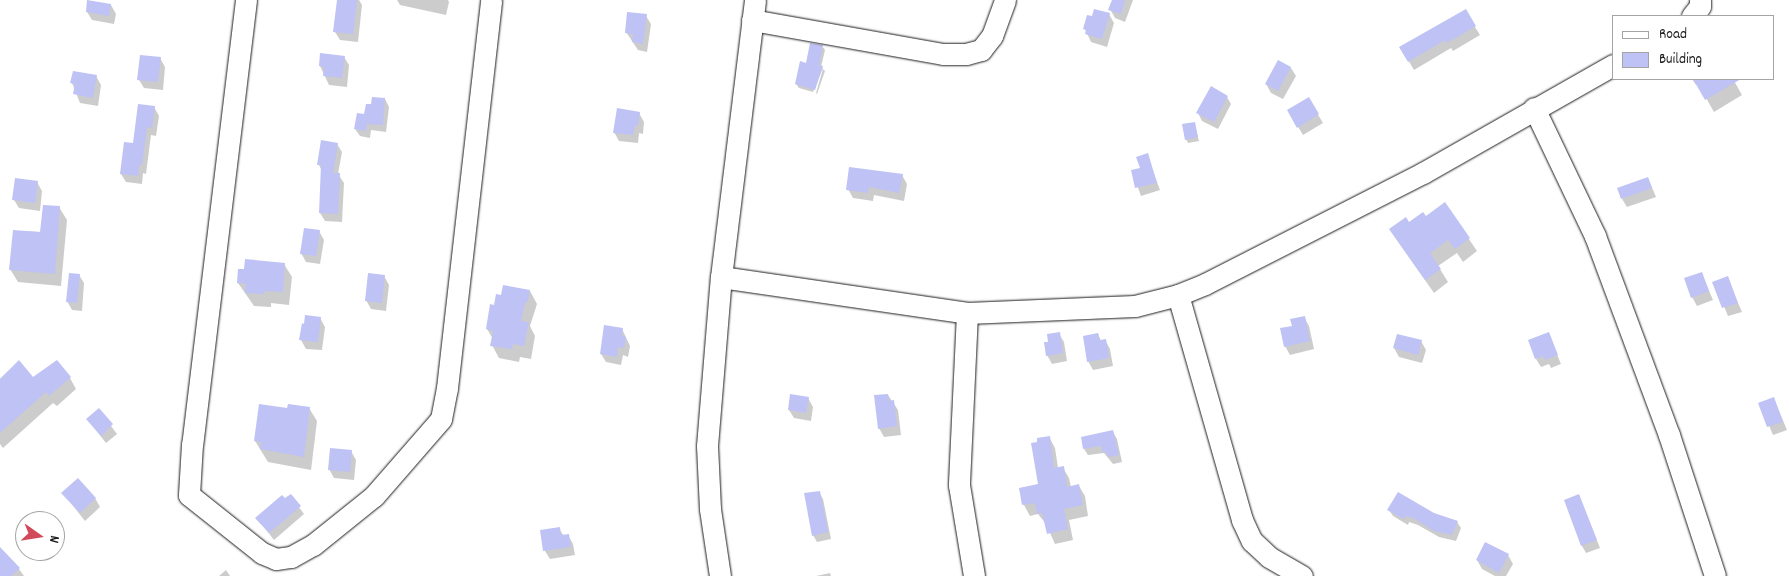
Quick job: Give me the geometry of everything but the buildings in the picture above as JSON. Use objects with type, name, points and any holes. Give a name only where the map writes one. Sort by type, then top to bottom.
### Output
[{"type":"street","points":[[246,0],[194,434],[189,495],[262,553],[276,559],[291,557],[313,545],[374,496],[441,419],[447,388],[491,0]]},
{"type":"street","points":[[720,576],[710,509],[707,454],[721,278],[754,10],[943,54],[966,54],[981,50],[992,36],[1005,0]]},
{"type":"street","points":[[1693,15],[1700,6],[1700,0]]},
{"type":"street","points":[[721,278],[967,313],[1135,306],[1178,295],[1206,284],[1424,173],[1612,65]]},
{"type":"street","points":[[1534,108],[1595,236],[1669,435],[1715,576]]},
{"type":"street","points":[[1178,295],[1242,520],[1252,541],[1269,557],[1302,576]]},
{"type":"street","points":[[967,313],[959,485],[974,576]]}]
